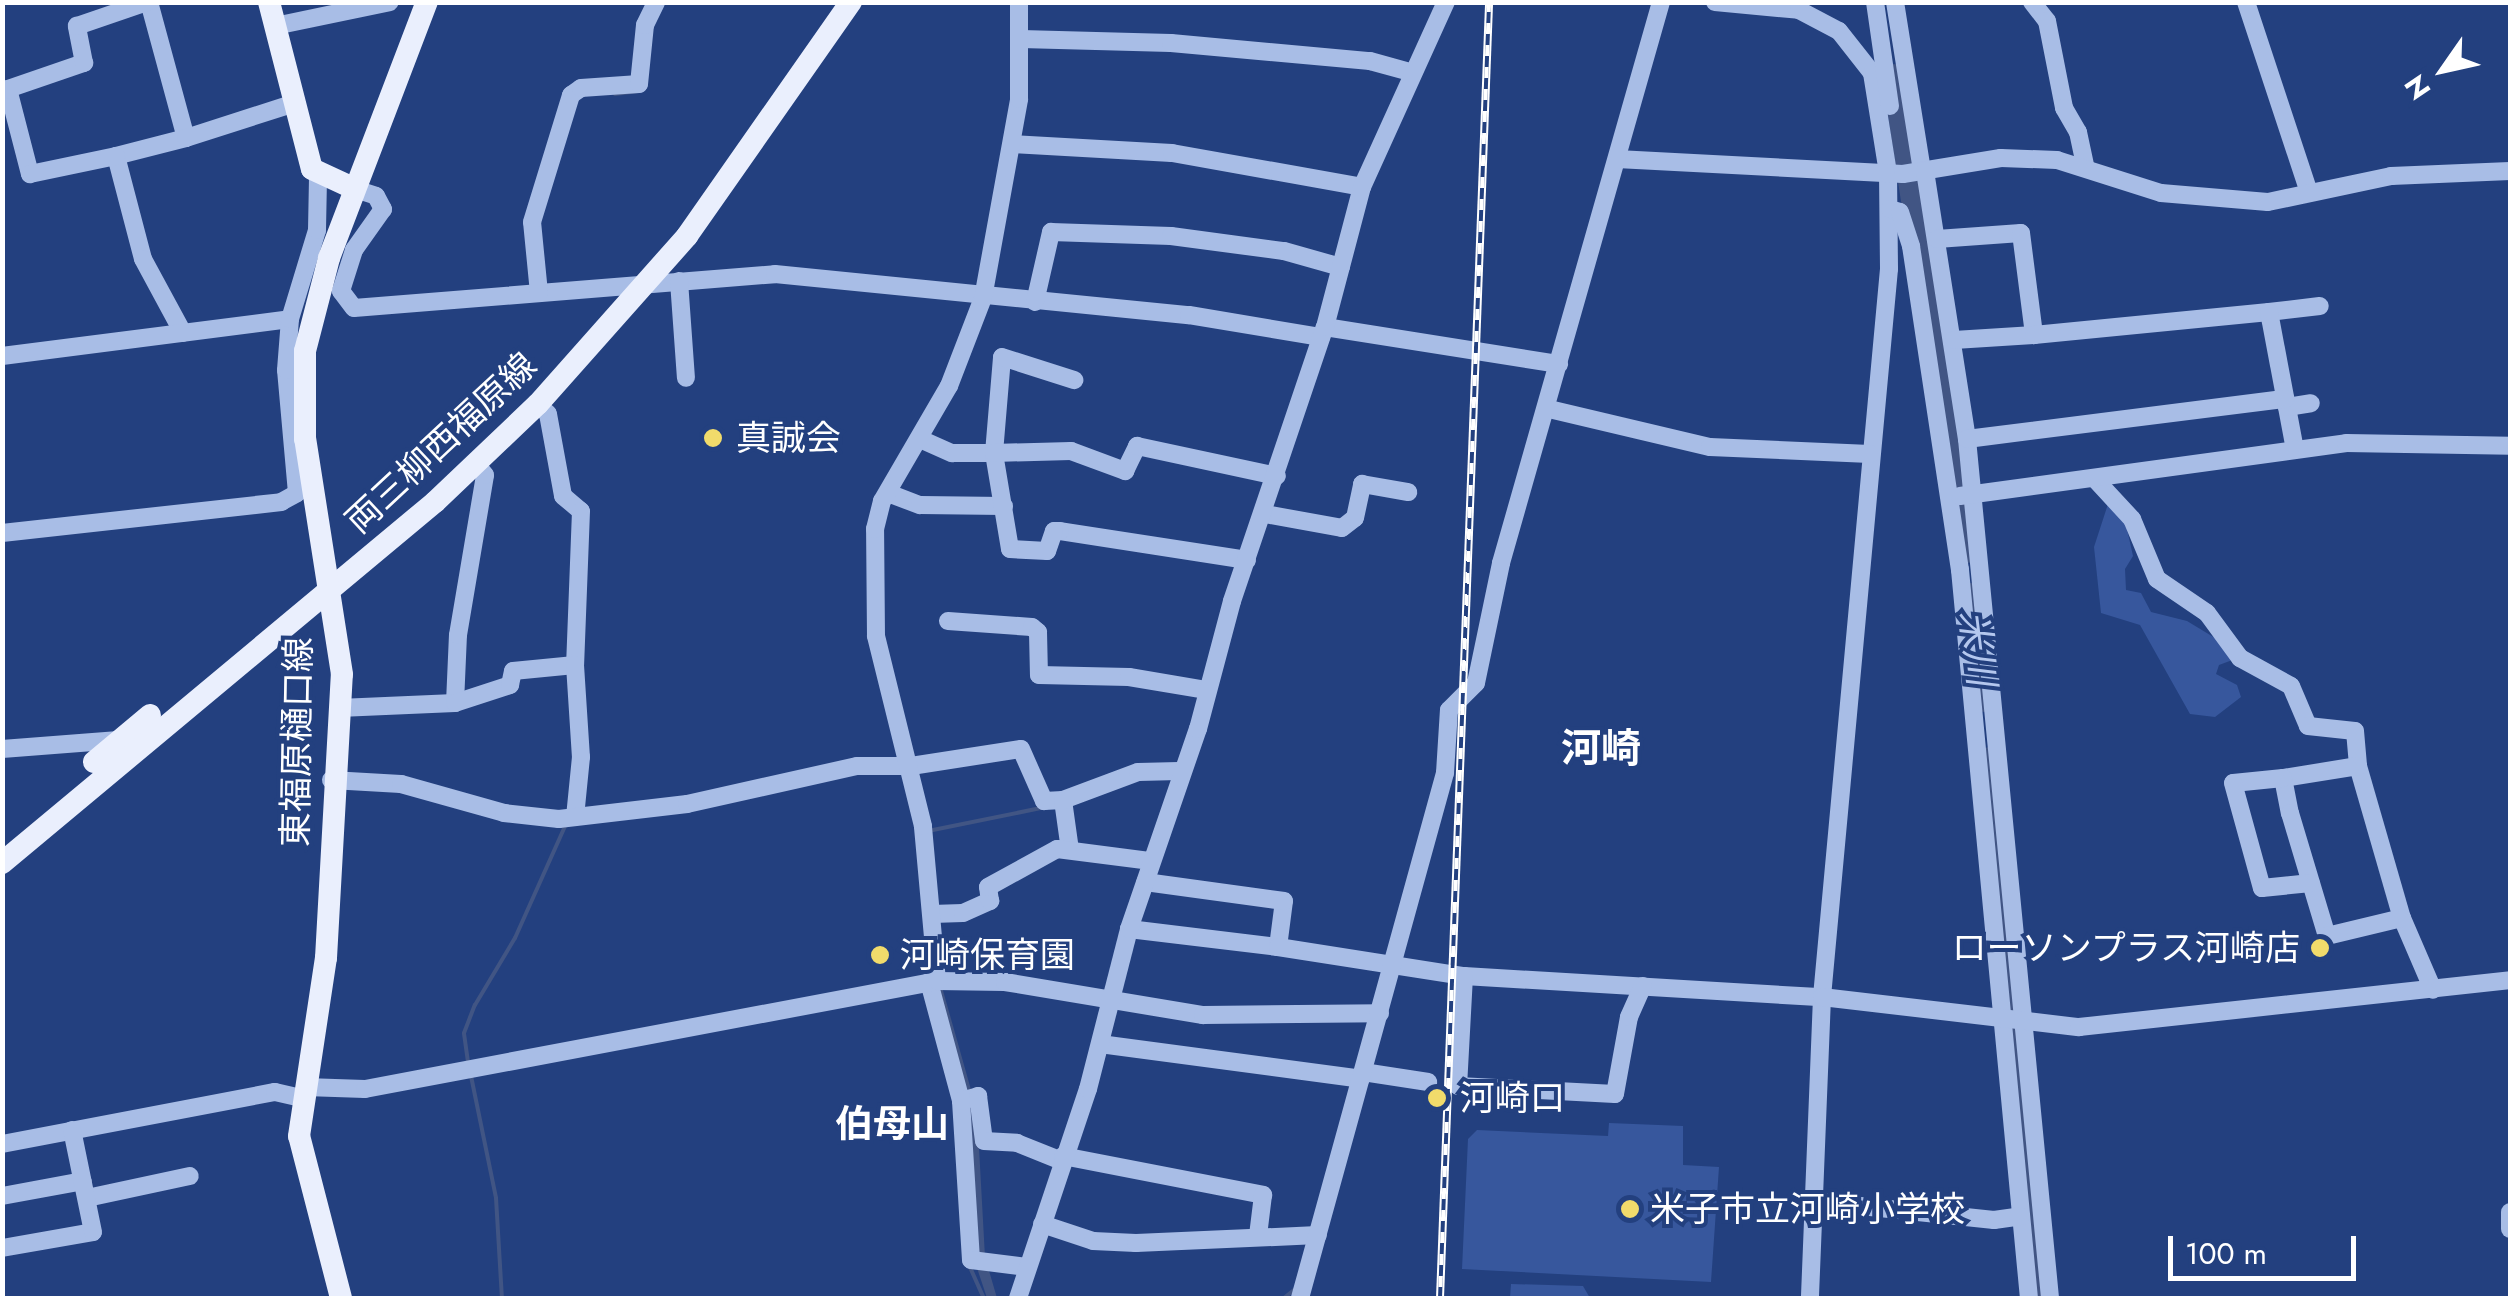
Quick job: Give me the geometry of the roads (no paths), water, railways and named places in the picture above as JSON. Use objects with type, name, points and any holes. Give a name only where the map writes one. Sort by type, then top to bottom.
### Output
[{"type":"main road","points":[[269,2],[318,177],[354,189]]},
{"type":"main road","name":"東福原樋口線","points":[[342,1298],[300,1156],[304,1092],[326,958],[331,780],[339,708],[328,585],[305,439],[305,351],[314,301],[427,2]]},
{"type":"main road","name":"両三柳西福原線","points":[[2,845],[119,740],[328,585],[486,436],[638,284],[748,136],[834,2]]},
{"type":"main road","name":"両三柳西福原線","points":[[2,863],[110,768],[477,464],[538,404],[774,121],[852,2]]},
{"type":"street","points":[[186,138],[148,2],[77,26],[84,64],[5,90],[30,174],[186,138],[296,103]]},
{"type":"street","points":[[276,26],[390,2]]},
{"type":"street","points":[[539,293],[532,222],[571,95],[581,88],[639,84],[646,24],[656,2]]},
{"type":"street","points":[[1019,2],[1021,39],[1012,144],[983,298],[950,386],[888,492],[875,529],[876,636],[911,766],[932,914],[933,982],[967,1099],[984,1141],[1017,1143],[1062,1158],[1263,1194],[1258,1234]]},
{"type":"street","points":[[1018,1298],[1100,1044],[1129,929],[1323,332],[1362,187],[1410,72],[1446,2]]},
{"type":"street","points":[[1300,1298],[1445,773],[1450,710],[1476,682],[1501,563],[1549,409],[1662,2]]},
{"type":"street","points":[[1715,2],[1800,10],[1839,31],[1872,74],[1937,239],[1968,439],[1970,495],[2000,742],[2021,1216],[2029,1298]]},
{"type":"street","points":[[1874,2],[1909,172]]},
{"type":"street","points":[[1810,1298],[1822,996],[1890,208],[1909,172],[1895,2]]},
{"type":"street","points":[[2032,2],[2047,21],[2061,95],[2085,166]]},
{"type":"street","points":[[2246,2],[2309,192]]},
{"type":"street","points":[[1021,39],[1171,43],[1370,61],[1410,72]]},
{"type":"street","points":[[1012,144],[1172,153],[1362,187]]},
{"type":"street","points":[[116,156],[143,258],[183,333]]},
{"type":"street","points":[[1617,159],[1909,172],[2000,158],[2085,166],[2189,196],[2268,202],[2391,176],[2510,170]]},
{"type":"street","points":[[2,532],[280,502],[297,494],[286,409],[290,319],[317,230],[318,177]]},
{"type":"street","points":[[354,189],[376,196],[382,209],[354,250],[340,292],[354,308],[775,274],[983,298],[1189,315],[1560,364]]},
{"type":"street","points":[[1890,208],[1900,212],[1911,246],[1950,497],[2011,1016],[2050,1298]]},
{"type":"street","points":[[1036,302],[1051,232],[1171,236],[1284,251],[1341,267]]},
{"type":"street","points":[[1937,239],[2021,233],[2034,334]]},
{"type":"street","points":[[679,281],[686,378]]},
{"type":"street","points":[[1954,340],[2320,306]]},
{"type":"street","points":[[2269,312],[2295,450]]},
{"type":"street","points":[[2,356],[290,319]]},
{"type":"street","points":[[1074,380],[1002,358],[994,453],[1010,550],[1048,551],[1054,531],[1060,530],[1247,560]]},
{"type":"street","points":[[1968,439],[2311,403]]},
{"type":"street","points":[[538,404],[548,414],[563,496],[577,509],[575,665],[581,756],[576,817]]},
{"type":"street","points":[[1549,409],[1710,446],[1870,454]]},
{"type":"street","points":[[920,438],[952,453],[1071,452],[1124,471],[1137,446],[1277,476]]},
{"type":"street","points":[[1950,497],[2346,443],[2510,446]]},
{"type":"street","points":[[455,703],[458,635],[485,475],[477,464]]},
{"type":"street","points":[[2094,478],[2132,519],[2156,579],[2207,613],[2240,658],[2291,686],[2308,726],[2355,731],[2358,766],[2402,918],[2433,990]]},
{"type":"street","points":[[1265,514],[1342,528],[1354,518],[1362,484],[1408,492]]},
{"type":"street","points":[[888,492],[920,505],[1004,506]]},
{"type":"street","points":[[948,621],[1032,626],[1038,632],[1040,675],[1129,678],[1207,690]]},
{"type":"street","points":[[339,708],[455,703],[510,685],[513,671],[575,665]]},
{"type":"street","points":[[2,750],[119,740]]},
{"type":"street","points":[[331,780],[401,784],[504,812],[576,817],[687,804],[840,769],[911,766],[1021,749],[1044,802],[1063,800],[1138,772],[1179,771]]},
{"type":"street","points":[[2311,882],[2262,888],[2233,783],[2358,766]]},
{"type":"street","points":[[2283,778],[2327,936],[2402,918]]},
{"type":"street","points":[[1063,800],[1070,850]]},
{"type":"street","points":[[932,914],[963,913],[990,901],[988,888],[1042,853],[1070,850],[1151,862]]},
{"type":"street","points":[[1145,882],[1284,901],[1278,947]]},
{"type":"street","points":[[1129,929],[1464,976],[1822,996],[2079,1026],[2510,980]]},
{"type":"street","points":[[1464,976],[1458,1086],[1616,1094],[1630,1017],[1643,986]]},
{"type":"street","points":[[2,1144],[276,1092],[365,1089],[617,1036],[933,982],[1005,982],[1110,996],[1204,1015],[1380,1012]]},
{"type":"street","points":[[1100,1044],[1428,1082]]},
{"type":"street","points":[[967,1099],[971,1260],[1027,1267]]},
{"type":"street","points":[[2,1248],[93,1232],[72,1130]]},
{"type":"street","points":[[2,1196],[190,1176]]},
{"type":"street","points":[[1813,1201],[1994,1220],[2021,1216]]},
{"type":"street","points":[[2510,1212],[2510,1229]]},
{"type":"street","points":[[1042,1224],[1122,1242],[1258,1234],[1318,1235]]},
{"type":"waterway","name":"米川","points":[[1893,75],[1965,553]]},
{"type":"waterway","points":[[615,94],[639,91]]},
{"type":"waterway","name":"米川","points":[[1970,594],[1985,701]]},
{"type":"waterway","name":"米川","points":[[1990,758],[2040,1298]]},
{"type":"waterway","points":[[928,831],[1041,808]]},
{"type":"waterway","points":[[468,1062],[464,1033],[475,1005],[515,938],[565,826]]},
{"type":"waterway","points":[[471,1076],[496,1198],[502,1298]]},
{"type":"waterway","points":[[969,1265],[984,1298]]},
{"type":"waterway","points":[[1284,1298],[1295,1289]]},
{"type":"railway","points":[[1440,1298],[1489,2]]},
{"type":"place","name":"真誠会","points":[[713,438]]},
{"type":"place","name":"ローソンプラス河崎店","points":[[2320,948]]},
{"type":"place","name":"河崎保育園","points":[[880,955]]},
{"type":"place","name":"河崎口","points":[[1437,1098]]},
{"type":"place","name":"米子市立河崎小学校","points":[[1630,1209]]},
{"type":"district","name":"河崎","points":[[1601,748]]},
{"type":"district","name":"伯母山","points":[[892,1124]]}]
